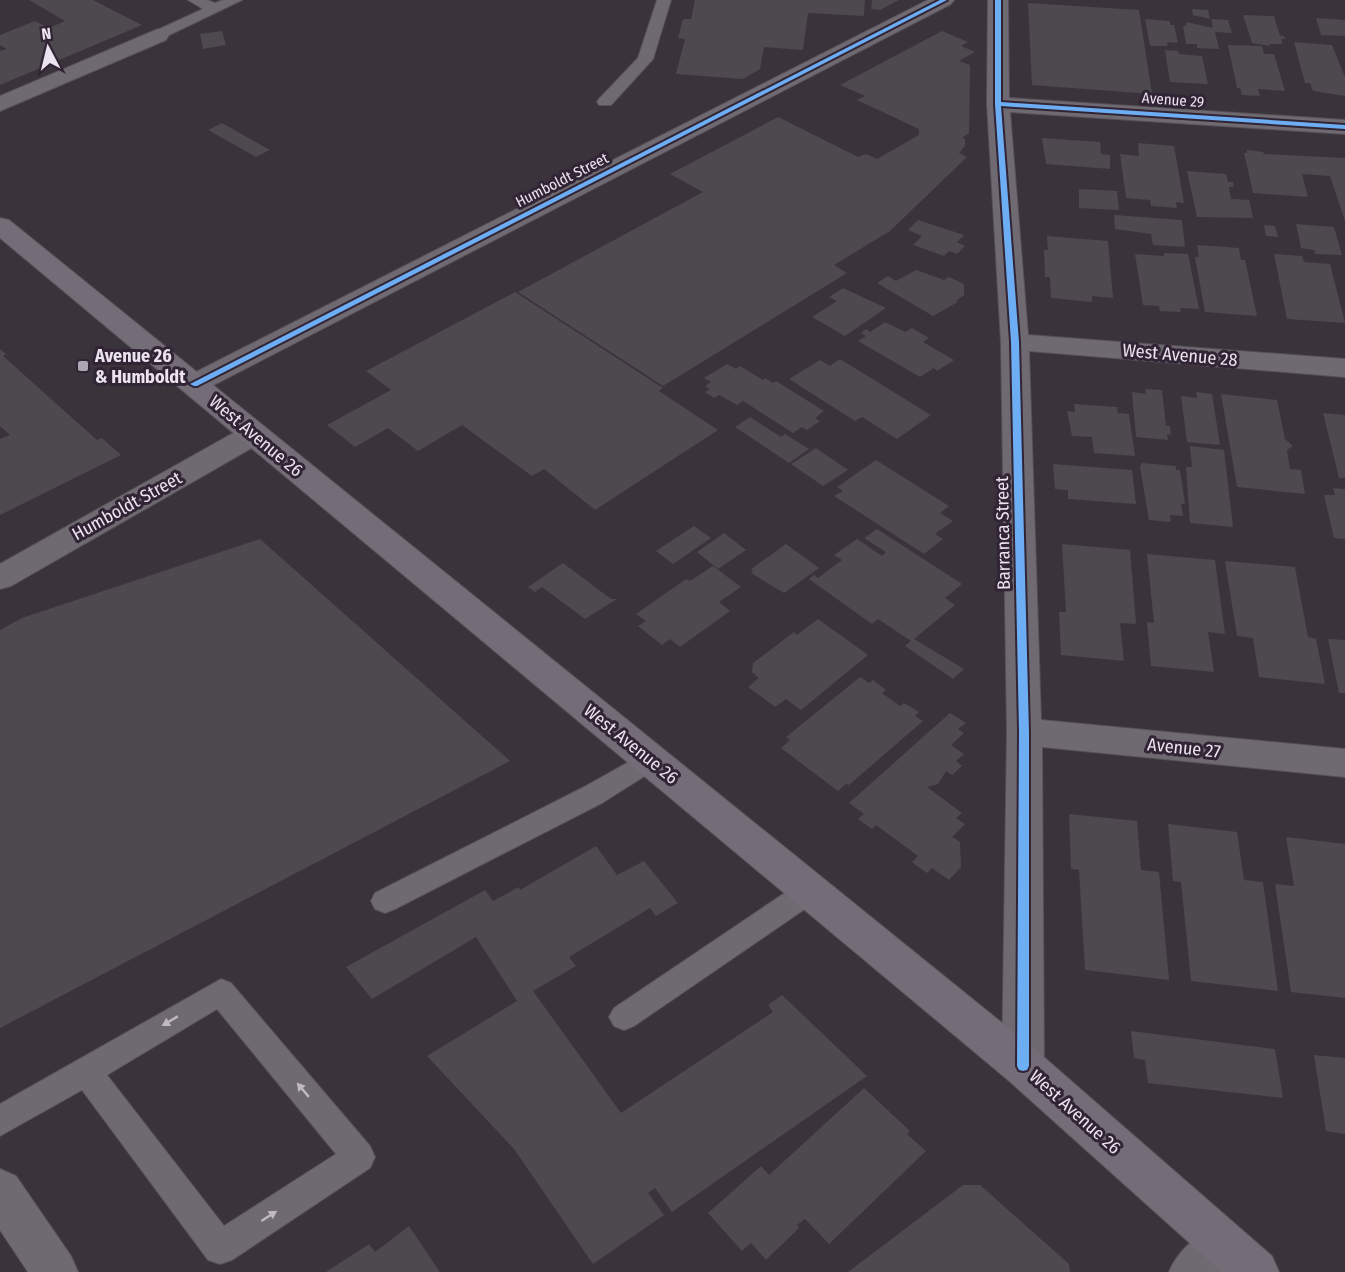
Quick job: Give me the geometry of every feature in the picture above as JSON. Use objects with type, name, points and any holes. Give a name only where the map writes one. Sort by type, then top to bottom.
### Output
[{"type":"main road","name":"West Avenue 26","points":[[0,225],[1023,1066],[1224,1263]]},
{"type":"street","name":"Humboldt Street","points":[[194,384],[944,0]]},
{"type":"street","name":"Barranca Street","points":[[998,0],[998,104],[1015,342],[1024,732],[1023,1066]]},
{"type":"street","points":[[0,104],[158,35]]},
{"type":"street","name":"Avenue 29","points":[[998,104],[1345,127]]},
{"type":"street","name":"West Avenue 28","points":[[1015,342],[1345,368]]},
{"type":"street","name":"Humboldt Street","points":[[0,578],[254,434]]},
{"type":"street","name":"Avenue 27","points":[[1024,732],[1345,763]]},
{"type":"street","points":[[0,1191],[55,1272]]},
{"type":"lane","points":[[195,0],[215,9]]},
{"type":"lane","points":[[158,35],[236,0]]},
{"type":"lane","points":[[605,102],[645,59],[664,0]]},
{"type":"lane","points":[[386,901],[592,795],[650,760]]},
{"type":"lane","points":[[624,1017],[811,890]]},
{"type":"lane","points":[[0,1121],[220,992],[359,1157],[220,1248],[86,1071]]},
{"type":"building","points":[[29,0],[93,0],[142,25],[0,85],[0,51],[7,49],[0,45],[0,35],[35,21],[49,28],[65,21]]},
{"type":"building","points":[[695,0],[865,0],[864,16],[808,13],[803,50],[764,47],[760,69],[743,79],[676,74],[685,39],[678,38],[683,19],[691,19]]},
{"type":"building","points":[[872,0],[899,0],[880,10],[871,9]]},
{"type":"building","points":[[1028,3],[1139,10],[1152,94],[1032,85]]},
{"type":"building","points":[[1192,9],[1208,10],[1210,19],[1193,15]]},
{"type":"building","points":[[1243,15],[1274,16],[1280,36],[1284,36],[1285,39],[1281,39],[1283,44],[1269,44],[1270,46],[1252,43]]},
{"type":"building","points":[[1316,18],[1345,20],[1345,36],[1321,35]]},
{"type":"building","points":[[1145,19],[1170,21],[1170,25],[1174,25],[1178,43],[1167,42],[1168,46],[1150,46]]},
{"type":"building","points":[[1211,19],[1228,20],[1232,33],[1215,32],[1219,49],[1197,48],[1197,44],[1186,44],[1183,26],[1186,26],[1186,22],[1213,28]]},
{"type":"building","points":[[222,31],[226,45],[203,49],[200,34]]},
{"type":"building","points":[[942,31],[968,42],[961,46],[975,52],[959,61],[970,65],[969,133],[962,138],[965,139],[965,146],[959,153],[967,157],[890,231],[834,265],[847,273],[663,386],[518,292],[703,192],[670,174],[778,117],[858,157],[866,154],[877,159],[919,135],[919,129],[857,100],[865,96],[840,85]]},
{"type":"building","points":[[1294,42],[1332,45],[1345,77],[1345,96],[1313,91],[1310,83],[1305,83]]},
{"type":"building","points":[[1228,45],[1262,46],[1264,54],[1274,54],[1285,91],[1258,89],[1260,96],[1242,95],[1240,88],[1237,88]]},
{"type":"building","points":[[1165,50],[1202,56],[1208,84],[1170,82]]},
{"type":"building","points":[[222,123],[270,150],[256,157],[208,130]]},
{"type":"building","points":[[1042,138],[1100,142],[1101,154],[1110,155],[1110,169],[1046,164]]},
{"type":"building","points":[[1138,143],[1174,146],[1184,203],[1176,202],[1177,208],[1151,206],[1150,200],[1126,198],[1120,154],[1139,156]]},
{"type":"building","points":[[1247,150],[1264,154],[1345,158],[1345,221],[1330,176],[1302,174],[1308,197],[1253,193],[1244,153],[1247,153]]},
{"type":"building","points":[[1187,171],[1226,174],[1228,182],[1233,182],[1234,187],[1229,187],[1231,199],[1249,200],[1253,218],[1197,217]]},
{"type":"building","points":[[1079,189],[1117,191],[1119,210],[1079,208]]},
{"type":"building","points":[[1114,215],[1182,220],[1185,247],[1153,245],[1151,234],[1115,229]]},
{"type":"building","points":[[918,220],[964,235],[957,242],[965,246],[957,254],[949,251],[944,256],[913,245],[922,236],[908,230]]},
{"type":"building","points":[[1296,224],[1334,227],[1342,255],[1315,254],[1314,250],[1301,248]]},
{"type":"building","points":[[1264,225],[1275,226],[1278,237],[1266,236]]},
{"type":"building","points":[[1047,236],[1108,241],[1113,298],[1092,296],[1092,302],[1051,298],[1050,277],[1045,277],[1044,250],[1048,250]]},
{"type":"building","points":[[1197,245],[1239,248],[1241,260],[1245,260],[1257,316],[1205,312],[1195,257],[1199,257]]},
{"type":"building","points":[[1164,253],[1188,254],[1199,309],[1180,308],[1181,312],[1160,311],[1159,306],[1143,305],[1135,254],[1164,256]]},
{"type":"building","points":[[1274,254],[1302,256],[1304,262],[1330,264],[1345,323],[1287,319]]},
{"type":"building","points":[[916,270],[944,280],[949,277],[964,284],[964,295],[956,301],[958,302],[933,316],[877,283],[888,276],[896,281]]},
{"type":"building","points":[[843,288],[886,308],[845,336],[812,317],[837,301],[829,297]]},
{"type":"building","points":[[515,292],[663,388],[659,391],[718,430],[595,510],[544,469],[532,476],[462,425],[418,451],[388,428],[355,447],[327,425],[391,390],[366,371]]},
{"type":"building","points":[[885,322],[905,332],[912,328],[929,338],[923,342],[954,360],[937,371],[934,368],[920,377],[858,341],[866,336],[861,333],[866,329],[870,332]]},
{"type":"building","points":[[0,349],[6,354],[3,356],[97,440],[102,438],[121,455],[0,515],[0,439],[10,435],[0,426]]},
{"type":"building","points":[[840,359],[931,415],[897,439],[862,417],[855,421],[789,379],[820,360],[830,366]]},
{"type":"building","points":[[727,364],[736,369],[740,366],[763,380],[765,378],[773,383],[776,381],[824,411],[815,418],[820,421],[807,430],[802,427],[793,433],[743,401],[737,405],[719,395],[714,398],[705,392],[710,389],[705,386],[711,382],[704,378]]},
{"type":"building","points":[[1145,389],[1162,390],[1166,426],[1170,426],[1171,435],[1167,434],[1168,440],[1136,437],[1132,392],[1146,394]]},
{"type":"building","points":[[1196,392],[1212,394],[1220,445],[1187,442],[1181,396],[1197,398]]},
{"type":"building","points":[[1221,394],[1277,400],[1285,439],[1293,446],[1287,450],[1290,469],[1301,470],[1305,494],[1237,487]]},
{"type":"building","points":[[1074,404],[1117,407],[1118,413],[1129,414],[1135,456],[1094,453],[1092,437],[1072,436],[1067,411],[1075,412]]},
{"type":"building","points":[[1323,413],[1345,415],[1345,478],[1339,478]]},
{"type":"building","points":[[750,417],[781,437],[785,434],[809,449],[789,463],[735,427]]},
{"type":"building","points":[[1190,446],[1224,450],[1233,527],[1190,523],[1186,467],[1192,467]]},
{"type":"building","points":[[816,448],[848,470],[823,486],[791,464]]},
{"type":"building","points":[[876,460],[949,506],[940,513],[953,521],[935,534],[943,539],[924,554],[834,496],[843,491],[837,487]]},
{"type":"building","points":[[1142,463],[1176,466],[1176,470],[1180,470],[1185,504],[1181,504],[1183,516],[1170,515],[1171,522],[1149,520],[1140,467]]},
{"type":"building","points":[[1053,464],[1132,470],[1136,504],[1068,499],[1068,490],[1055,489]]},
{"type":"building","points":[[1333,488],[1345,489],[1345,539],[1334,538],[1324,495],[1335,495]]},
{"type":"building","points":[[694,526],[711,538],[673,564],[656,551]]},
{"type":"building","points":[[877,529],[962,584],[945,598],[955,605],[914,639],[964,669],[953,679],[905,646],[911,641],[878,619],[872,624],[809,579],[814,575],[818,578],[842,560],[834,555],[857,539],[882,556],[886,552],[864,538]]},
{"type":"building","points":[[724,533],[746,550],[718,569],[697,552]]},
{"type":"building","points":[[260,539],[510,761],[0,1028],[0,630],[22,618]]},
{"type":"building","points":[[786,544],[819,568],[784,593],[751,573],[753,571],[751,569]]},
{"type":"building","points":[[1062,544],[1130,550],[1136,624],[1120,623],[1124,661],[1061,655],[1059,612],[1066,612]]},
{"type":"building","points":[[1147,554],[1215,560],[1225,634],[1208,632],[1214,672],[1151,666],[1147,622],[1154,623]]},
{"type":"building","points":[[1225,561],[1295,567],[1308,637],[1316,639],[1325,684],[1259,677],[1253,638],[1237,636]]},
{"type":"building","points":[[563,563],[611,599],[617,599],[585,619],[542,587],[535,592],[528,587]]},
{"type":"building","points":[[713,566],[741,587],[719,602],[730,611],[680,647],[670,639],[662,645],[638,626],[646,621],[636,614],[686,579],[690,581]]},
{"type":"building","points":[[818,619],[868,655],[801,710],[786,699],[775,707],[748,687],[759,678],[752,672],[753,663],[794,632],[797,635]]},
{"type":"building","points":[[1328,639],[1345,640],[1345,693],[1339,693]]},
{"type":"building","points":[[860,677],[869,683],[873,680],[886,690],[882,693],[900,706],[904,703],[919,712],[915,716],[923,721],[849,785],[846,784],[838,791],[781,748],[790,740],[786,737]]},
{"type":"building","points":[[950,713],[966,723],[958,729],[964,733],[951,745],[964,754],[956,761],[962,766],[952,775],[946,771],[938,784],[927,787],[962,813],[956,818],[965,824],[952,837],[960,842],[961,867],[949,880],[932,868],[927,873],[912,862],[918,856],[876,825],[872,829],[858,819],[864,814],[849,803]]},
{"type":"building","points":[[1069,814],[1137,821],[1141,870],[1159,872],[1169,980],[1085,970],[1079,870],[1071,869]]},
{"type":"building","points":[[1168,824],[1237,832],[1244,880],[1263,882],[1278,991],[1191,981],[1181,882],[1173,881]]},
{"type":"building","points":[[1286,837],[1345,844],[1345,998],[1291,992],[1275,884],[1294,886]]},
{"type":"building","points":[[596,846],[617,875],[644,861],[678,903],[656,916],[650,908],[569,957],[576,966],[533,991],[621,1113],[773,1012],[768,1005],[782,995],[867,1076],[672,1212],[655,1188],[648,1193],[664,1215],[593,1264],[514,1149],[427,1056],[517,1001],[476,937],[372,999],[346,967],[485,890],[493,901],[519,887],[520,890]]},
{"type":"building","points":[[1131,1031],[1275,1049],[1283,1098],[1148,1083],[1145,1060],[1134,1058]]},
{"type":"building","points":[[1314,1055],[1345,1058],[1345,1134],[1326,1131]]},
{"type":"building","points":[[864,1088],[910,1131],[907,1134],[926,1151],[829,1244],[805,1219],[797,1225],[799,1228],[766,1260],[751,1243],[742,1251],[708,1213],[761,1166],[769,1175]]},
{"type":"building","points":[[963,1185],[980,1185],[1069,1264],[1070,1272],[848,1272]]},
{"type":"building","points":[[409,1226],[440,1272],[326,1272],[369,1244],[375,1252]]},
{"type":"cycle path","points":[[194,384],[944,0]]},
{"type":"cycle path","points":[[998,0],[998,104],[1015,342],[1024,732],[1023,1066]]},
{"type":"cycle path","points":[[998,104],[1345,127]]},
{"type":"place","name":"Avenue 26 & Humboldt","points":[[83,366]]}]
